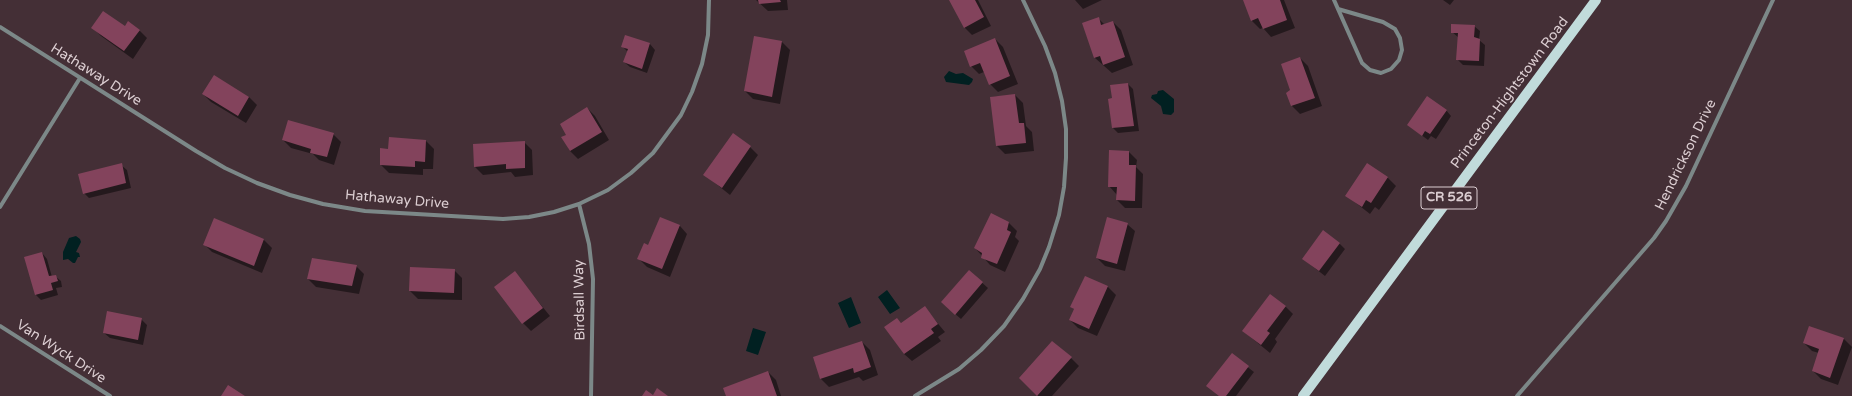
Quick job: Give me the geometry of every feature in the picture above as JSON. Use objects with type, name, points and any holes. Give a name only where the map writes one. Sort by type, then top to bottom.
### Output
[{"type":"main road","name":"Princeton-Hightstown Road","points":[[1302,396],[1596,0]]},
{"type":"street","name":"Hathaway Drive","points":[[0,27],[225,168],[290,195],[324,204],[365,211],[503,219],[541,215],[579,204],[608,190],[632,173],[653,153],[681,115],[692,92],[702,64],[708,36],[709,0]]},
{"type":"street","points":[[915,396],[959,369],[981,350],[1004,326],[1023,299],[1040,269],[1059,215],[1064,187],[1066,158],[1066,129],[1062,101],[1046,46],[1023,0]]},
{"type":"street","points":[[1334,0],[1338,9],[1362,63],[1370,70],[1381,73],[1391,69],[1399,60],[1402,50],[1400,38],[1395,28],[1383,22],[1338,9]]},
{"type":"street","name":"Hendrickson Drive","points":[[1517,396],[1654,238],[1666,221],[1686,186],[1773,0]]},
{"type":"street","points":[[0,207],[80,78]]},
{"type":"street","name":"Birdsall Way","points":[[579,204],[588,244],[592,279],[591,396]]},
{"type":"street","name":"Van Wyck Drive","points":[[0,326],[110,396]]},
{"type":"water","points":[[949,71],[956,74],[963,73],[973,79],[972,82],[969,85],[946,82],[944,77]]},
{"type":"water","points":[[1163,90],[1174,99],[1174,112],[1171,115],[1163,114],[1161,106],[1151,98],[1152,95],[1157,94],[1158,91]]},
{"type":"water","points":[[76,236],[81,242],[76,252],[79,253],[80,257],[78,257],[75,263],[68,259],[63,260],[63,252],[69,238]]},
{"type":"water","points":[[887,290],[900,308],[890,314],[878,297]]},
{"type":"water","points":[[851,297],[861,323],[849,328],[838,303]]},
{"type":"water","points":[[753,328],[766,332],[758,355],[746,351]]},
{"type":"building","points":[[758,0],[780,0],[781,2],[759,4]]},
{"type":"building","points":[[949,0],[975,0],[984,17],[964,28]]},
{"type":"building","points":[[1243,0],[1280,0],[1287,20],[1263,29],[1258,18],[1251,21]]},
{"type":"building","points":[[103,11],[125,26],[128,21],[140,30],[124,51],[91,28]]},
{"type":"building","points":[[1099,17],[1101,25],[1113,21],[1125,57],[1103,65],[1100,56],[1094,58],[1082,23]]},
{"type":"building","points":[[1451,24],[1475,25],[1474,37],[1480,39],[1479,61],[1456,60],[1458,33],[1451,33]]},
{"type":"building","points":[[625,35],[650,43],[642,69],[623,62],[628,49],[621,47]]},
{"type":"building","points":[[754,36],[782,41],[772,97],[744,91]]},
{"type":"building","points":[[995,38],[1010,76],[989,85],[980,63],[970,67],[964,51]]},
{"type":"building","points":[[1300,57],[1315,98],[1291,106],[1286,93],[1290,90],[1281,64]]},
{"type":"building","points":[[214,75],[249,97],[238,116],[202,94]]},
{"type":"building","points":[[1128,83],[1134,126],[1112,128],[1108,99],[1112,98],[1110,85]]},
{"type":"building","points":[[1015,94],[1019,123],[1024,123],[1026,143],[996,146],[990,97]]},
{"type":"building","points":[[1427,96],[1447,110],[1430,134],[1425,131],[1422,136],[1407,125]]},
{"type":"building","points":[[587,107],[602,132],[570,151],[561,137],[566,135],[560,124]]},
{"type":"building","points":[[288,120],[334,133],[327,157],[310,153],[311,149],[282,140]]},
{"type":"building","points":[[733,133],[751,146],[722,188],[703,175]]},
{"type":"building","points":[[389,137],[426,140],[425,162],[415,161],[415,167],[380,165],[380,148],[388,149]]},
{"type":"building","points":[[525,141],[525,168],[506,169],[506,164],[474,167],[473,144]]},
{"type":"building","points":[[1109,150],[1129,151],[1129,165],[1136,165],[1135,201],[1116,200],[1117,187],[1108,187]]},
{"type":"building","points":[[122,163],[126,183],[83,194],[78,174]]},
{"type":"building","points":[[1367,163],[1388,177],[1371,203],[1366,200],[1362,207],[1345,196]]},
{"type":"building","points":[[991,213],[1009,222],[1007,230],[1011,232],[997,264],[981,258],[982,253],[974,248]]},
{"type":"building","points":[[660,217],[680,225],[662,269],[637,259],[644,243],[648,245]]},
{"type":"building","points":[[1107,217],[1128,223],[1117,264],[1096,258]]},
{"type":"building","points":[[214,218],[264,239],[254,266],[203,245]]},
{"type":"building","points":[[1323,230],[1340,243],[1319,271],[1302,259]]},
{"type":"building","points":[[42,252],[49,276],[56,275],[58,281],[51,283],[53,290],[35,295],[24,257]]},
{"type":"building","points":[[312,258],[357,265],[352,286],[307,279]]},
{"type":"building","points":[[410,267],[455,269],[454,293],[409,291]]},
{"type":"building","points":[[969,270],[983,282],[955,315],[941,302]]},
{"type":"building","points":[[515,271],[543,308],[522,324],[494,287]]},
{"type":"building","points":[[1085,276],[1108,286],[1089,329],[1069,320],[1074,309],[1070,307]]},
{"type":"building","points":[[1270,294],[1286,306],[1267,331],[1270,333],[1261,345],[1242,331]]},
{"type":"building","points":[[925,306],[938,324],[931,329],[934,333],[904,354],[884,327],[897,318],[901,323]]},
{"type":"building","points":[[107,311],[142,318],[138,340],[103,333]]},
{"type":"building","points":[[1809,326],[1844,338],[1830,378],[1812,371],[1819,349],[1803,343]]},
{"type":"building","points":[[862,341],[871,367],[854,373],[853,368],[820,379],[813,357]]},
{"type":"building","points":[[1052,341],[1072,357],[1037,396],[1019,378]]},
{"type":"building","points":[[1232,353],[1249,366],[1226,396],[1219,396],[1206,386]]},
{"type":"building","points":[[768,371],[777,396],[726,396],[723,388]]},
{"type":"building","points":[[228,385],[245,396],[221,396]]},
{"type":"building","points":[[657,388],[668,396],[642,396],[646,390],[653,395]]}]
